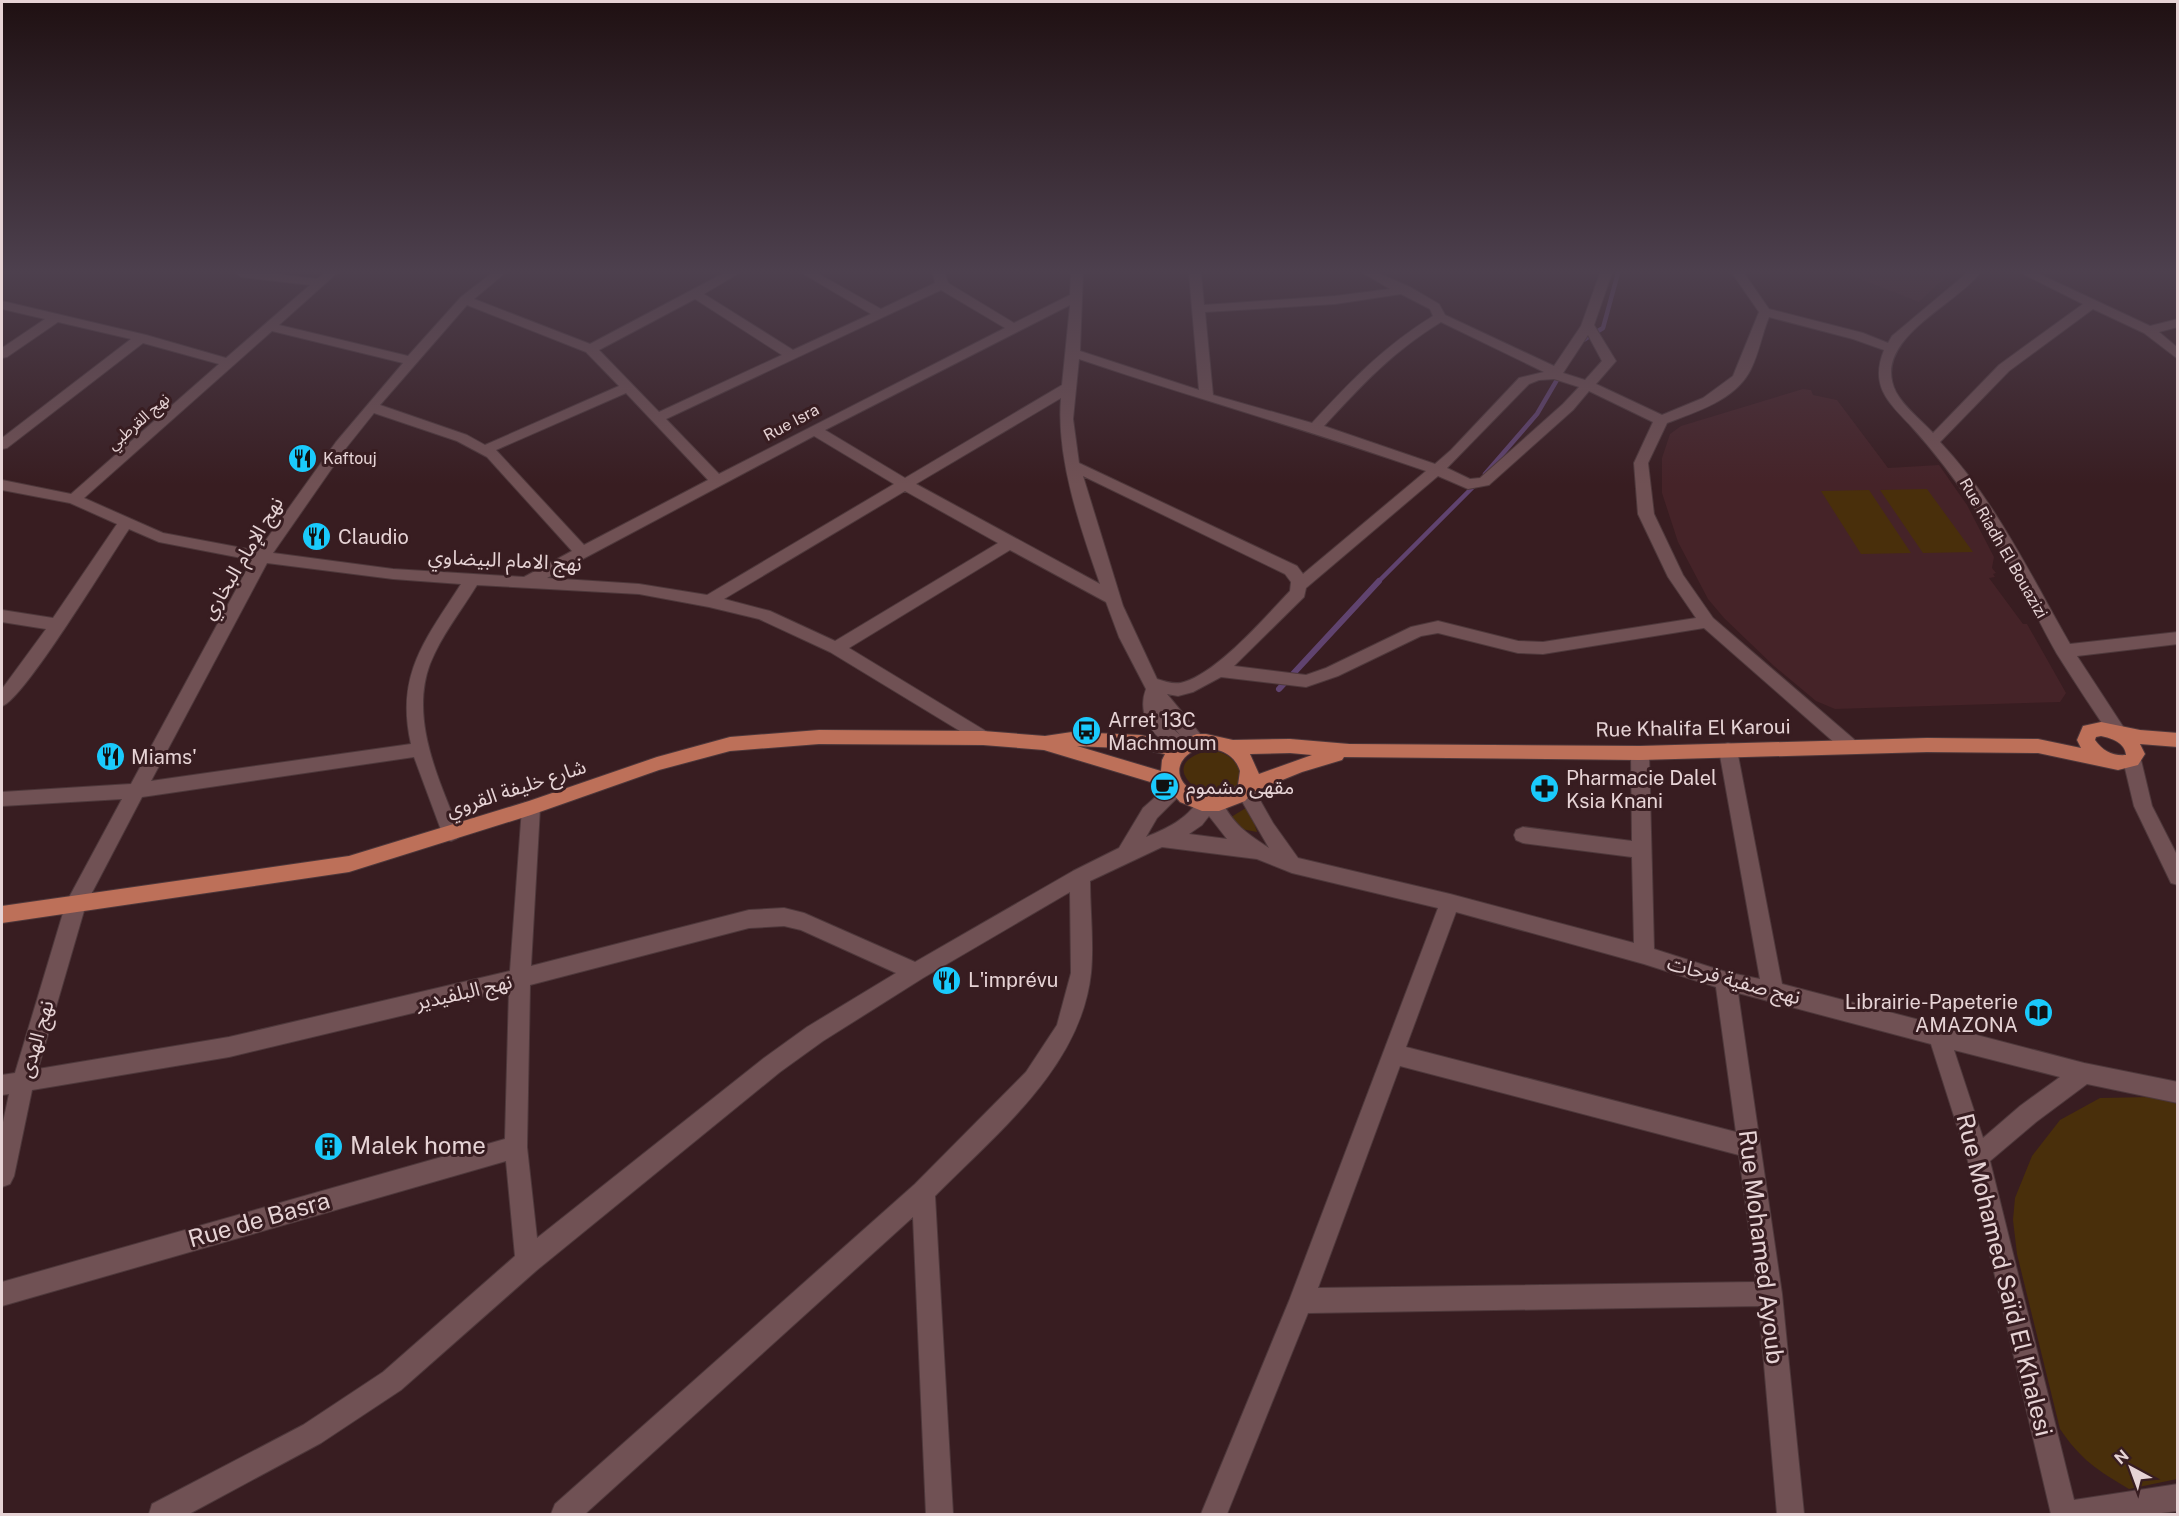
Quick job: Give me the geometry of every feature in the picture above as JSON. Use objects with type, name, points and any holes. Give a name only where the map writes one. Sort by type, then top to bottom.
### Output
[{"type":"main road","name":"Rue Khalifa El Karoui","points":[[1232,747],[1290,746],[1349,752],[1640,753],[1850,746],[2038,746],[2072,741],[2087,733],[2102,729],[2118,733]]},
{"type":"main road","points":[[2087,733],[2086,740],[2093,751],[2108,760]]},
{"type":"main road","points":[[2118,733],[2178,740]]},
{"type":"main road","points":[[2118,733],[2135,749],[2133,760]]},
{"type":"main road","name":"شارع خليفة القروي","points":[[2,915],[350,864],[531,808],[657,764],[730,744],[819,737],[983,738],[1045,743]]},
{"type":"main road","points":[[1072,739],[1186,746],[1219,742],[1232,747],[1242,755],[1248,765],[1250,776],[1246,789],[1228,802],[1210,805],[1186,798],[1173,785],[1105,760],[1059,749],[1045,743],[1072,739]]},
{"type":"main road","points":[[2133,760],[2149,750],[2178,740]]},
{"type":"main road","points":[[1173,785],[1169,768],[1172,758],[1186,746]]},
{"type":"main road","name":"Rue Khalifa El Karoui","points":[[2038,746],[2122,763],[2133,760]]},
{"type":"main road","name":"Rue Khalifa El Karoui","points":[[1246,789],[1297,766],[1349,752]]},
{"type":"street","points":[[2,354],[17,344]]},
{"type":"street","points":[[2,445],[134,344]]},
{"type":"street","points":[[161,344],[229,363]]},
{"type":"street","name":"نهج القرطبي","points":[[74,499],[251,344]]},
{"type":"street","points":[[339,344],[411,361]]},
{"type":"street","name":"نهج الإمام البخاري","points":[[76,903],[262,557],[341,445],[426,344]]},
{"type":"street","points":[[577,344],[591,349],[718,481]]},
{"type":"street","points":[[591,349],[601,344]]},
{"type":"street","points":[[774,344],[793,356]]},
{"type":"street","points":[[658,418],[818,344]]},
{"type":"street","name":"Rue Isra","points":[[526,583],[814,430],[983,344]]},
{"type":"street","points":[[1073,344],[1067,388],[1067,440],[1073,466],[1110,598],[1152,688],[1151,702],[1157,726],[1162,733],[1186,746]]},
{"type":"street","points":[[1201,344],[1206,397]]},
{"type":"street","points":[[1315,428],[1368,370],[1399,344]]},
{"type":"street","points":[[1494,344],[1556,374],[1587,385],[1661,420],[1688,411],[1732,386],[1743,372],[1752,344]]},
{"type":"street","points":[[1556,374],[1576,344]]},
{"type":"street","points":[[1073,353],[1206,397],[1315,428],[1436,469],[1468,484],[1488,480],[1497,469],[1568,407],[1609,361],[1599,344]]},
{"type":"street","points":[[1879,344],[1891,348],[1894,344]]},
{"type":"street","points":[[1934,440],[2004,368],[2037,344]]},
{"type":"street","points":[[2165,344],[2178,355]]},
{"type":"street","name":"Rue Riadh El Bouazizi","points":[[1891,348],[1883,364],[1883,375],[1888,389],[1906,414],[1934,440],[1979,501],[2088,693],[2118,733]]},
{"type":"street","points":[[1152,688],[1187,689],[1216,670],[1237,653],[1298,593],[1300,585],[1465,444],[1524,381],[1537,376],[1556,374]]},
{"type":"street","points":[[485,450],[628,387]]},
{"type":"street","points":[[710,601],[1067,388]]},
{"type":"street","points":[[371,407],[462,438],[492,454],[581,552]]},
{"type":"street","points":[[1661,420],[1641,463],[1646,514],[1676,577],[1707,622],[1850,746]]},
{"type":"street","points":[[814,430],[1010,543],[1087,582],[1110,598]]},
{"type":"street","points":[[1073,466],[1291,570],[1300,585]]},
{"type":"street","name":"نهج الامام البيضاوي","points":[[2,485],[74,499],[159,537],[262,557],[393,574],[639,589],[710,601],[764,615],[836,648],[983,738]]},
{"type":"street","points":[[2,700],[26,671],[124,523]]},
{"type":"street","points":[[836,648],[1010,543]]},
{"type":"street","points":[[451,833],[421,749],[415,710],[419,671],[472,579]]},
{"type":"street","points":[[2,616],[57,625]]},
{"type":"street","points":[[1216,670],[1306,681],[1332,672],[1417,632],[1438,627],[1518,647],[1543,648],[1707,622]]},
{"type":"street","points":[[2064,651],[2178,638]]},
{"type":"street","name":"Rue Riadh El Bouazizi","points":[[2087,733],[2092,713],[2088,693]]},
{"type":"street","points":[[2,799],[135,791],[421,749]]},
{"type":"street","points":[[1728,750],[1773,991]]},
{"type":"street","points":[[1640,753],[1644,955]]},
{"type":"street","points":[[2108,760],[2142,804]]},
{"type":"street","points":[[2133,760],[2133,777],[2142,804],[2178,877]]},
{"type":"street","points":[[1126,854],[1150,813],[1173,785]]},
{"type":"street","points":[[1246,789],[1266,828],[1292,865]]},
{"type":"street","points":[[162,1515],[312,1434],[392,1381],[528,1261],[772,1065],[815,1034],[916,972],[1080,878],[1126,854],[1162,840],[1188,825],[1210,805]]},
{"type":"street","name":"نهج صفية فرحات","points":[[1210,805],[1230,831],[1262,853],[1292,865],[1450,902],[1644,955],[1726,981],[1773,991],[1939,1036],[2084,1073],[2178,1093]]},
{"type":"street","points":[[528,1261],[516,1147],[520,978],[531,808]]},
{"type":"street","points":[[1523,835],[1641,850]]},
{"type":"street","points":[[1162,840],[1211,844],[1262,853]]},
{"type":"street","points":[[565,1515],[923,1192],[1034,1079],[1067,1029],[1081,973],[1080,878]]},
{"type":"street","points":[[1214,1515],[1301,1301],[1450,902]]},
{"type":"street","name":"نهج الهدى","points":[[2,1176],[23,1081],[76,903]]},
{"type":"street","name":"نهج البلفيدير","points":[[2,1085],[229,1047],[520,978],[710,927],[766,917],[784,917],[804,922],[916,972]]},
{"type":"street","name":"Rue Mohamed Ayoub","points":[[1726,981],[1770,1294],[1791,1515]]},
{"type":"street","name":"Rue Mohamed Saïd El Khalesi","points":[[1939,1036],[1978,1157],[2064,1515]]},
{"type":"street","points":[[1393,1054],[1748,1146]]},
{"type":"street","points":[[1978,1157],[2028,1114],[2084,1073]]},
{"type":"street","name":"Rue de Basra","points":[[2,1293],[516,1147]]},
{"type":"street","points":[[923,1192],[940,1515]]},
{"type":"street","points":[[1301,1301],[1770,1294]]},
{"type":"street","points":[[2073,1515],[2178,1497]]},
{"type":"shaded area","points":[[1803,389],[1811,390],[1813,395],[1837,400],[1888,468],[1939,465],[1967,505],[1994,557],[1992,568],[1996,573],[1993,574],[1995,577],[1989,578],[2023,624],[2027,624],[2066,693],[2060,702],[1835,709],[1816,701],[1774,666],[1724,618],[1708,599],[1678,542],[1662,493],[1662,458],[1670,434],[1681,426]]},
{"type":"shaded area","points":[[1927,489],[1973,552],[1923,553],[1880,490]]},
{"type":"shaded area","points":[[1869,490],[1911,553],[1861,554],[1821,491]]},
{"type":"shaded area","points":[[1208,751],[1228,756],[1241,770],[1236,787],[1226,795],[1212,795],[1198,789],[1187,780],[1183,769],[1189,759]]},
{"type":"shaded area","points":[[1249,806],[1257,832],[1236,828],[1228,819]]},
{"type":"shaded area","points":[[2153,1097],[2177,1104],[2177,1479],[2129,1489],[2090,1464],[2060,1429],[2017,1254],[2013,1220],[2015,1198],[2032,1156],[2060,1120],[2100,1098]]},
{"type":"waterway","points":[[1485,474],[1537,414],[1561,373]]},
{"type":"waterway","points":[[1379,581],[1476,484]]},
{"type":"waterway","points":[[1279,689],[1379,581]]},
{"type":"place","name":"Kaftouj","points":[[302,458]]},
{"type":"place","name":"Claudio","points":[[317,537]]},
{"type":"place","name":"Arret 13C Machmoum","points":[[1087,731]]},
{"type":"place","name":"Miams'","points":[[110,757]]},
{"type":"place","name":"مقهى مشموم","points":[[1165,787]]},
{"type":"place","name":"Pharmacie Dalel Ksia Knani","points":[[1545,789]]},
{"type":"place","name":"L'imprévu","points":[[947,980]]},
{"type":"place","name":"Librairie-Papeterie AMAZONA","points":[[2039,1013]]},
{"type":"place","name":"Malek home","points":[[329,1146]]}]
